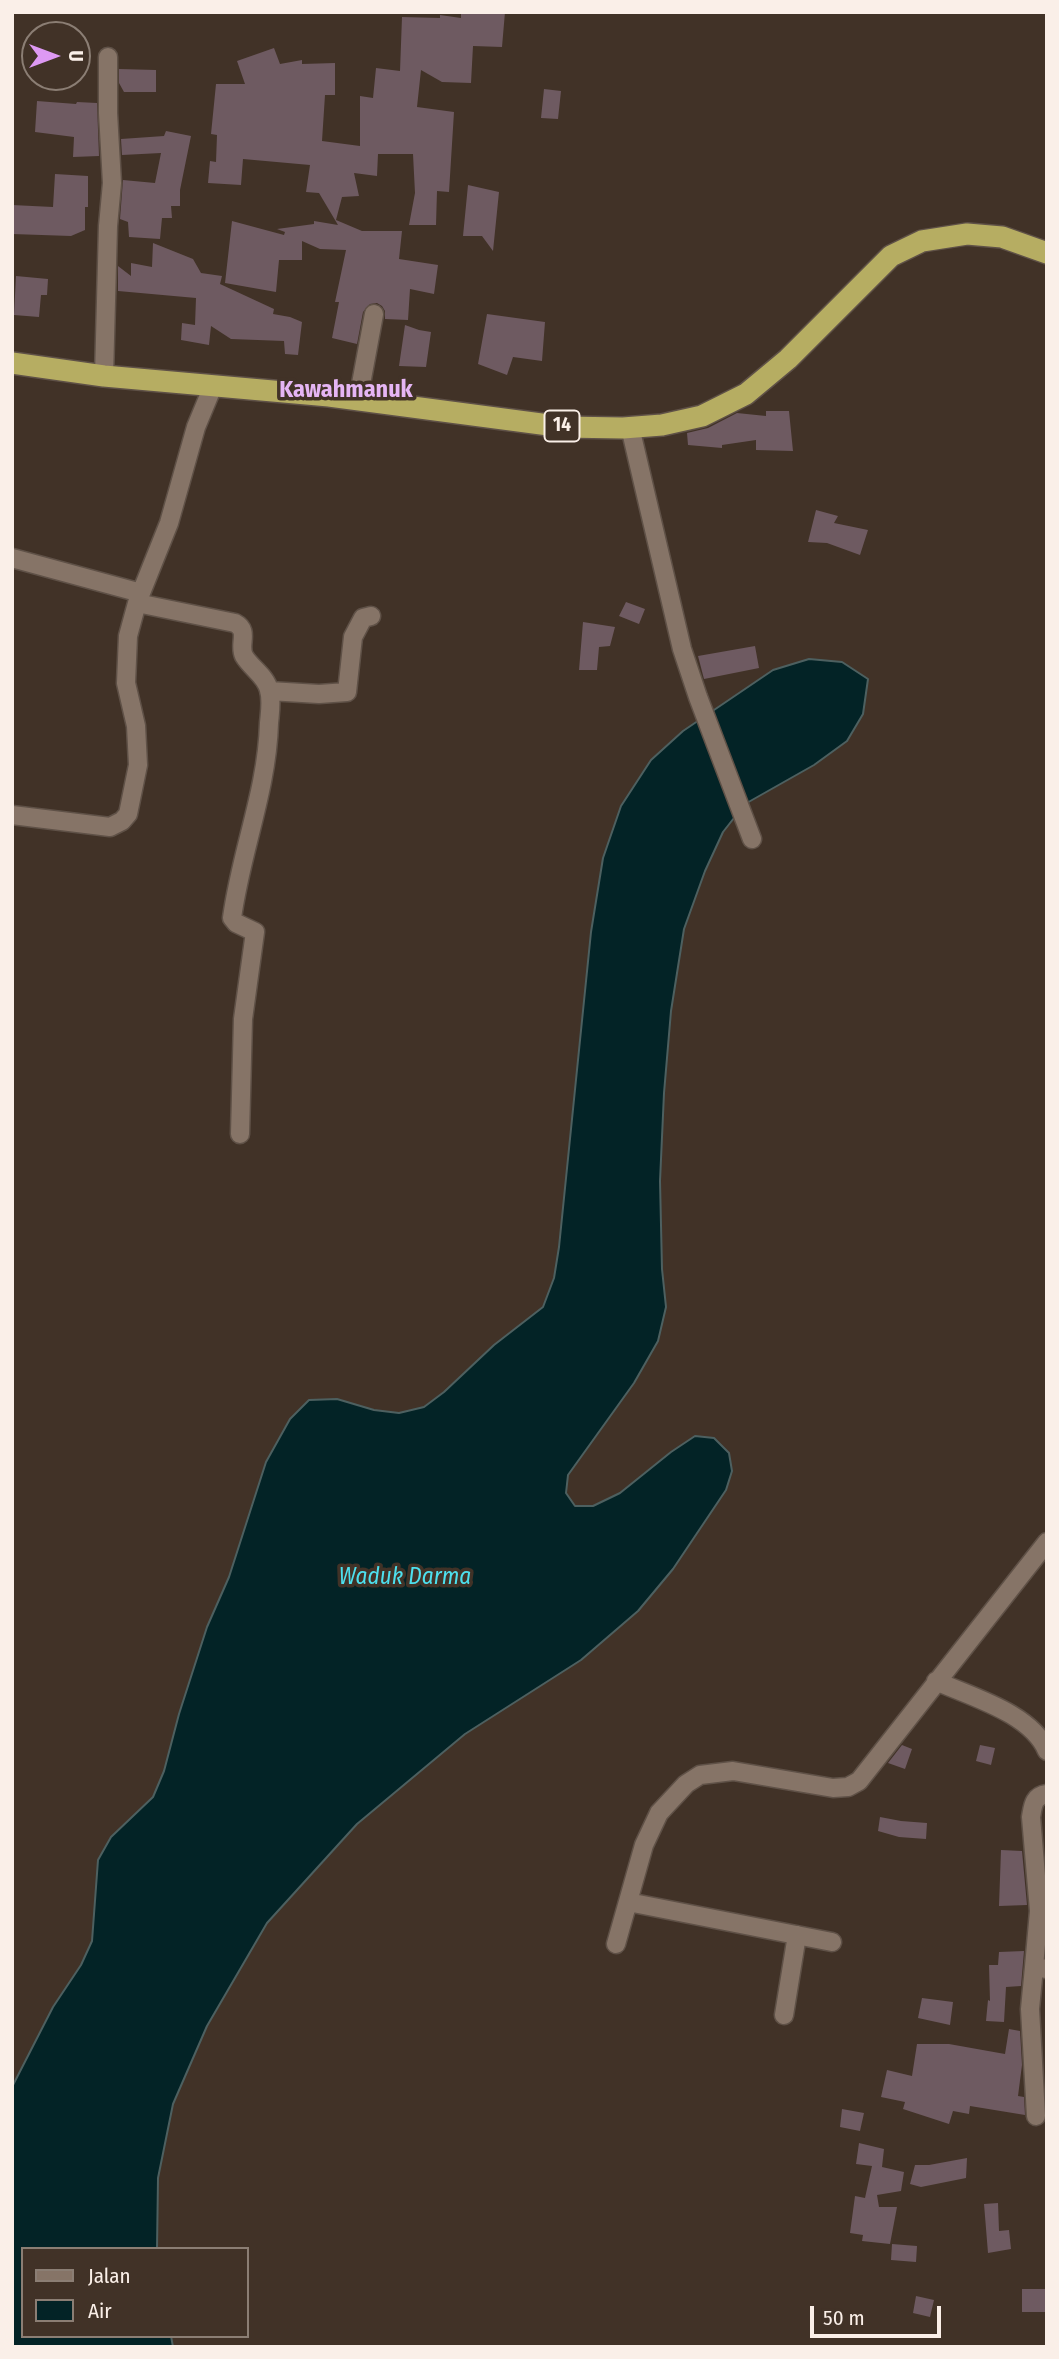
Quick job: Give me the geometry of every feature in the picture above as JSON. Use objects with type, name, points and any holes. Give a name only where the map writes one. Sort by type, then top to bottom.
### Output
[{"type":"highway","name":"14","points":[[12,363],[104,376],[358,400],[564,427],[630,428],[663,425],[702,416],[746,394],[788,359],[891,256],[922,241],[967,234],[1002,237],[1047,253]]},
{"type":"street","points":[[104,376],[108,226],[112,183],[108,57]]},
{"type":"street","points":[[358,400],[374,314]]},
{"type":"street","points":[[12,815],[110,827],[122,821],[128,814],[138,765],[136,726],[126,684],[128,636],[139,598],[169,523],[196,427],[212,386]]},
{"type":"street","points":[[630,428],[669,597],[698,698],[752,839]]},
{"type":"street","points":[[12,558],[139,598],[235,622],[244,632],[245,657],[270,691],[269,733],[263,783],[232,918],[255,932],[243,1019],[240,1134]]},
{"type":"street","points":[[270,691],[319,694],[347,692],[353,637],[363,618],[371,616]]},
{"type":"street","points":[[616,1944],[643,1845],[651,1826],[685,1784],[699,1775],[733,1771],[820,1787],[848,1787],[859,1782],[1047,1542]]},
{"type":"street","points":[[936,1681],[1012,1714],[1043,1741],[1047,1751]]},
{"type":"street","points":[[1036,2116],[1030,2008],[1040,1968],[1039,1911],[1031,1817],[1033,1802],[1047,1794]]},
{"type":"street","points":[[628,1902],[832,1942]]},
{"type":"street","points":[[784,2015],[797,1935]]},
{"type":"water","name":"Waduk Darma","points":[[809,659],[842,662],[868,679],[863,714],[847,741],[814,765],[745,804],[723,832],[705,871],[684,929],[671,1011],[660,1181],[662,1269],[666,1307],[658,1341],[634,1383],[568,1475],[566,1493],[575,1506],[593,1506],[620,1493],[695,1436],[714,1438],[729,1453],[732,1471],[726,1490],[673,1569],[638,1611],[581,1660],[465,1734],[357,1824],[267,1923],[207,2026],[173,2104],[158,2178],[157,2247],[21,2247],[21,2338],[171,2338],[173,2347],[12,2347],[12,2087],[53,2007],[81,1965],[92,1941],[98,1860],[111,1837],[153,1797],[164,1771],[207,1627],[229,1577],[266,1462],[290,1419],[309,1400],[337,1399],[374,1410],[399,1413],[424,1407],[494,1345],[543,1307],[554,1278],[559,1247],[591,932],[603,858],[621,806],[651,760],[683,731],[773,670]]},
{"type":"building","points":[[461,12],[505,12],[502,47],[473,46],[471,83],[442,82],[421,70],[417,107],[454,112],[449,192],[437,191],[436,225],[409,225],[415,193],[413,154],[378,154],[377,176],[354,173],[359,196],[342,197],[336,220],[362,231],[402,231],[399,259],[438,265],[434,294],[410,289],[408,320],[385,319],[382,306],[377,303],[370,304],[363,312],[357,344],[332,338],[339,302],[335,302],[346,250],[320,249],[302,241],[302,260],[279,260],[276,292],[225,283],[232,221],[284,235],[285,232],[277,229],[314,224],[314,221],[338,225],[319,193],[306,192],[310,165],[243,159],[241,185],[208,183],[210,161],[216,162],[217,135],[211,134],[216,84],[245,84],[237,61],[274,48],[280,64],[302,60],[302,64],[335,63],[335,95],[325,95],[322,141],[360,146],[360,96],[373,98],[376,68],[400,71],[402,17],[440,18],[440,15],[461,18]]},
{"type":"building","points":[[119,69],[156,70],[156,92],[124,92],[119,83]]},
{"type":"building","points":[[544,89],[561,91],[558,119],[541,118]]},
{"type":"building","points":[[37,101],[97,103],[99,156],[73,157],[74,137],[35,132]]},
{"type":"building","points":[[166,131],[191,136],[180,190],[180,206],[171,206],[172,218],[162,218],[160,239],[129,237],[128,222],[120,219],[123,180],[155,183],[161,153],[122,155],[121,139],[164,136]]},
{"type":"building","points":[[55,174],[88,176],[85,230],[71,236],[12,234],[12,205],[53,207]]},
{"type":"building","points":[[468,185],[499,192],[493,251],[482,236],[463,236]]},
{"type":"building","points":[[153,243],[193,259],[201,273],[222,276],[220,284],[274,309],[273,314],[302,322],[298,355],[285,354],[284,341],[231,339],[211,326],[209,345],[181,340],[182,323],[195,325],[196,298],[118,291],[118,266],[131,276],[131,263],[152,267]]},
{"type":"building","points":[[16,276],[48,279],[47,295],[41,295],[39,317],[14,315]]},
{"type":"building","points":[[487,314],[545,322],[542,361],[513,357],[507,375],[478,364]]},
{"type":"building","points":[[405,325],[431,332],[426,367],[399,366]]},
{"type":"building","points":[[766,411],[789,411],[793,451],[756,450],[756,440],[722,445],[722,448],[688,445],[687,433],[708,428],[737,413],[766,416]]},
{"type":"building","points":[[816,510],[838,516],[834,523],[868,530],[860,555],[827,543],[808,542]]},
{"type":"building","points":[[626,602],[645,609],[639,624],[619,616]]},
{"type":"building","points":[[583,622],[615,627],[610,646],[599,647],[597,670],[579,670]]},
{"type":"building","points":[[755,646],[759,668],[704,679],[698,656]]},
{"type":"building","points":[[902,1745],[912,1749],[905,1769],[888,1763]]},
{"type":"building","points":[[980,1745],[995,1748],[991,1765],[976,1761]]},
{"type":"building","points":[[880,1817],[927,1823],[926,1839],[899,1837],[878,1831]]},
{"type":"building","points":[[1001,1850],[1022,1851],[1027,1905],[999,1906]]},
{"type":"building","points":[[1024,1951],[1021,1986],[1006,1987],[1004,2022],[986,2021],[988,2000],[990,2001],[989,1965],[998,1965],[999,1952]]},
{"type":"building","points":[[922,1998],[953,2002],[950,2025],[918,2018]]},
{"type":"building","points":[[1009,2029],[1020,2031],[1022,2065],[1018,2096],[1024,2097],[1025,2115],[970,2106],[969,2114],[953,2111],[949,2124],[903,2109],[905,2102],[881,2097],[887,2070],[912,2076],[917,2044],[949,2044],[1005,2054]]},
{"type":"building","points":[[842,2109],[864,2113],[860,2131],[840,2127]]},
{"type":"building","points":[[859,2143],[884,2149],[882,2167],[904,2172],[901,2191],[877,2195],[879,2207],[897,2207],[890,2244],[862,2241],[863,2235],[850,2233],[855,2196],[865,2198],[872,2166],[856,2164]]},
{"type":"building","points":[[967,2158],[966,2178],[921,2187],[910,2184],[915,2165]]},
{"type":"building","points":[[998,2203],[999,2231],[1009,2230],[1011,2249],[988,2253],[984,2204]]},
{"type":"building","points":[[892,2244],[917,2246],[916,2262],[891,2260]]},
{"type":"building","points":[[1022,2289],[1047,2289],[1047,2312],[1022,2312]]},
{"type":"building","points":[[916,2296],[934,2300],[930,2317],[913,2313]]},
{"type":"district","name":"Kawahmanuk","points":[[346,390]]}]
